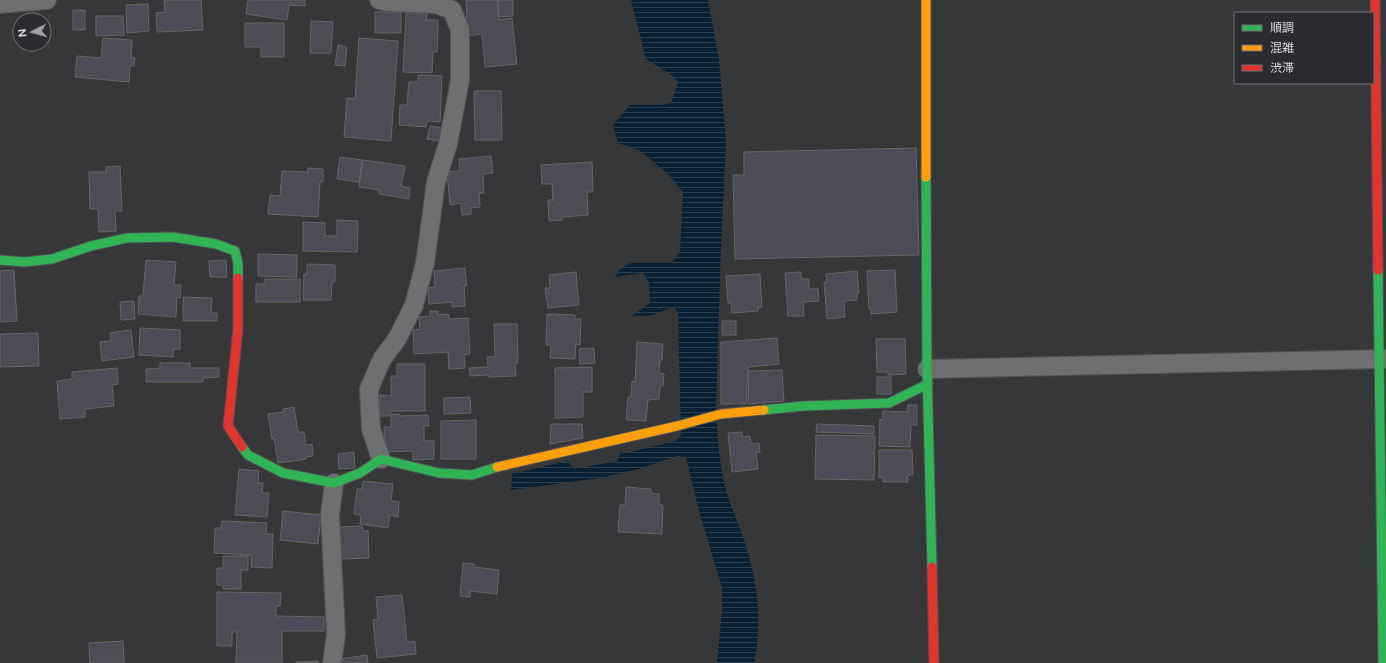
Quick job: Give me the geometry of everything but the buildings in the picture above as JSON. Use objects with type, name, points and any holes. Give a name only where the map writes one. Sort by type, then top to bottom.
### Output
[{"type":"street","points":[[0,4],[47,0]]},
{"type":"street","points":[[379,0],[388,2],[436,4],[452,10],[460,30],[460,80],[448,144],[436,182],[425,263],[414,305],[398,339],[382,359],[369,389],[371,429],[381,459]]},
{"type":"street","points":[[926,0],[927,376],[934,663]]},
{"type":"street","points":[[1375,0],[1383,359],[1383,663]]},
{"type":"street","points":[[0,260],[24,262],[52,259],[91,246],[127,238],[173,237],[216,244],[235,251],[238,262],[238,329],[228,426],[248,455],[283,473],[334,483],[360,473],[381,459],[439,473],[472,475],[502,465],[677,426],[721,414],[803,406],[889,403],[927,376],[1383,359]]},
{"type":"street","points":[[332,663],[336,635],[330,514],[334,483]]},
{"type":"water","points":[[631,0],[708,0],[719,59],[726,142],[721,246],[716,407],[717,426],[724,482],[748,552],[755,583],[758,631],[754,663],[717,663],[722,611],[722,588],[698,507],[686,457],[677,456],[639,469],[600,478],[511,490],[512,474],[568,461],[574,469],[617,461],[621,451],[626,453],[675,441],[681,435],[678,314],[674,307],[649,316],[632,316],[650,303],[649,283],[643,273],[615,277],[621,268],[631,263],[672,263],[680,252],[683,192],[667,173],[639,150],[618,143],[613,125],[630,105],[662,105],[671,103],[678,82],[673,76],[646,59]]},
{"type":"traffic: fast","points":[[926,177],[927,369],[932,567]]},
{"type":"traffic: fast","points":[[0,260],[24,262],[52,259],[91,246],[127,238],[173,237],[216,244],[235,251],[238,263],[238,278]]},
{"type":"traffic: fast","points":[[1378,270],[1383,663]]},
{"type":"traffic: fast","points":[[764,410],[803,406],[889,403],[928,384]]},
{"type":"traffic: fast","points":[[242,447],[248,455],[283,473],[334,483],[360,473],[381,459],[439,473],[472,475],[497,467]]},
{"type":"traffic: slow","points":[[926,0],[926,177]]},
{"type":"traffic: slow","points":[[497,467],[677,426],[721,414],[764,410]]},
{"type":"traffic: jam","points":[[1375,0],[1378,270]]},
{"type":"traffic: jam","points":[[238,278],[238,329],[228,426],[242,447]]},
{"type":"traffic: jam","points":[[932,567],[934,663]]}]
